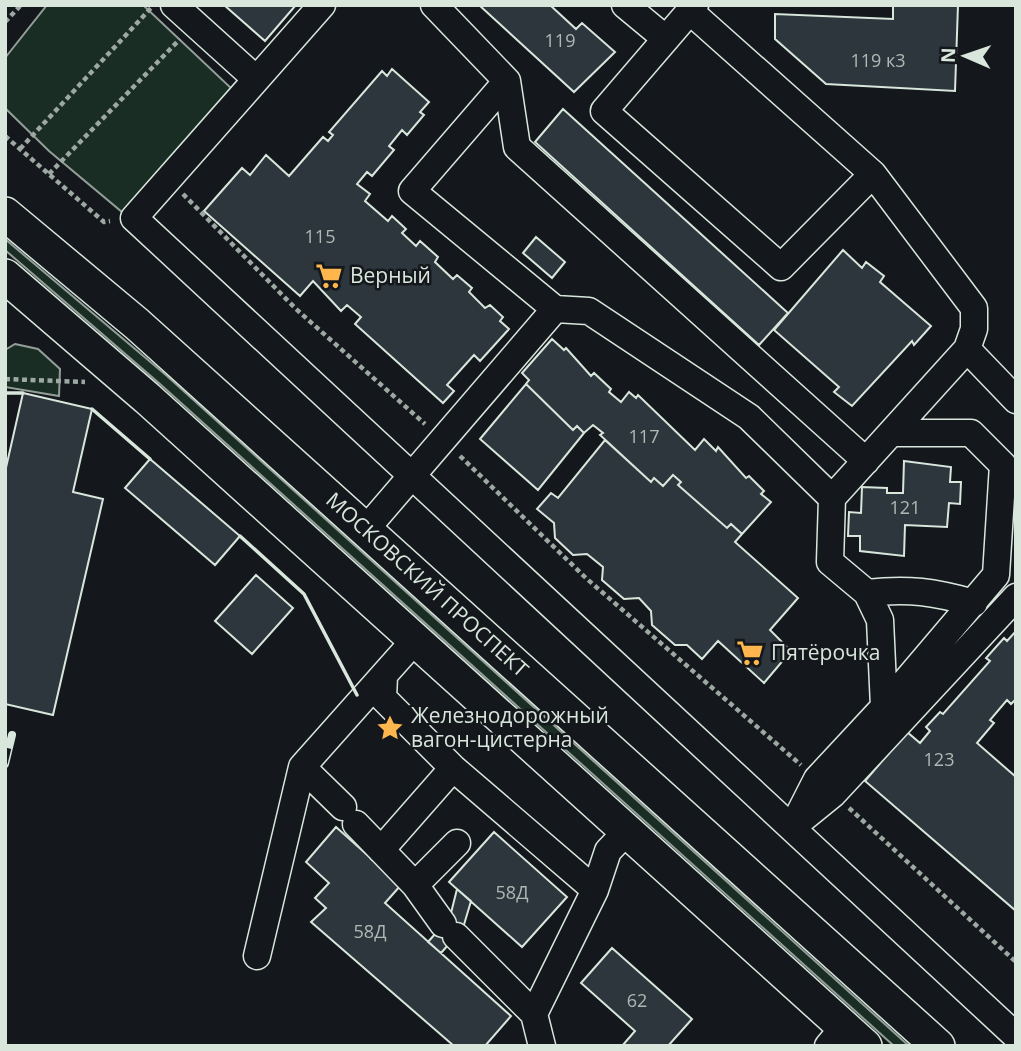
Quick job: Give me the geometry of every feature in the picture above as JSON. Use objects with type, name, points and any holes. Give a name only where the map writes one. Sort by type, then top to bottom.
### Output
[{"type":"main road","name":"МОСКОВСКИЙ ПРОСПЕКТ","points":[[5,214],[137,324],[938,1046]]},
{"type":"main road","points":[[5,276],[147,398],[415,640],[617,841],[846,1040]]},
{"type":"street","points":[[174,5],[256,79]]},
{"type":"street","points":[[322,5],[134,218],[1016,1036]]},
{"type":"street","points":[[433,5],[507,81],[517,147],[866,461]]},
{"type":"street","points":[[625,5],[666,39]]},
{"type":"street","points":[[873,174],[781,267],[604,111],[694,9],[873,174],[974,308],[974,329],[967,349],[832,498],[830,562],[867,593],[880,620],[884,707]]},
{"type":"street","points":[[507,81],[412,191],[555,309],[589,311],[749,417],[832,498]]},
{"type":"street","points":[[366,529],[555,309]]},
{"type":"street","points":[[967,349],[1016,400]]},
{"type":"street","points":[[792,828],[884,707],[996,575],[1003,465],[971,433],[891,433]]},
{"type":"street","points":[[867,593],[925,590],[974,604]]},
{"type":"street","points":[[825,786],[1016,597]]},
{"type":"street","points":[[257,956],[302,767],[415,640]]},
{"type":"street","points":[[384,676],[383,698],[453,768],[595,891]]},
{"type":"street","points":[[302,767],[415,886],[450,930],[534,1014],[542,1046]]},
{"type":"street","points":[[381,850],[453,768]]},
{"type":"street","points":[[560,859],[617,841]]},
{"type":"street","points":[[534,1014],[617,841]]},
{"type":"street","points":[[415,886],[457,843]]},
{"type":"path","points":[[5,22],[22,5]]},
{"type":"path","points":[[20,149],[154,5]]},
{"type":"path","points":[[49,174],[195,23]]},
{"type":"path","points":[[5,136],[104,222],[134,218]]},
{"type":"path","points":[[176,187],[296,309],[442,439],[587,579],[825,786],[1016,962]]},
{"type":"path","points":[[5,379],[93,382]]},
{"type":"green space","points":[[47,5],[143,5],[232,89],[128,217],[49,151],[5,108],[5,58]]},
{"type":"green space","points":[[5,239],[167,376],[909,1046],[894,1046],[160,384],[5,250]]},
{"type":"green space","points":[[15,344],[38,349],[60,369],[59,396],[5,387],[5,350]]},
{"type":"building","points":[[224,5],[296,5],[265,41]]},
{"type":"building","points":[[479,5],[550,5],[576,29],[582,23],[615,52],[574,92]]},
{"type":"building","points":[[893,5],[958,5],[955,91],[826,84],[775,39],[775,14],[893,19]]},
{"type":"building","points":[[392,69],[429,102],[420,112],[424,115],[407,135],[402,130],[389,146],[394,150],[372,176],[367,172],[357,184],[370,194],[365,201],[388,221],[392,216],[406,229],[402,233],[416,246],[420,241],[438,257],[435,262],[453,279],[457,275],[472,288],[469,292],[485,308],[490,305],[503,317],[500,321],[509,329],[480,361],[474,355],[447,385],[454,391],[443,403],[355,324],[361,317],[347,305],[341,311],[313,281],[300,296],[204,211],[242,168],[250,175],[266,155],[289,176],[323,137],[328,141],[333,135],[329,132],[382,71],[387,76]]},
{"type":"building","points":[[563,109],[788,313],[759,345],[535,142]]},
{"type":"building","points":[[536,237],[565,262],[552,278],[523,253]]},
{"type":"building","points":[[843,250],[862,268],[866,262],[884,276],[880,282],[931,326],[914,345],[912,341],[852,406],[834,392],[839,387],[774,330]]},
{"type":"building","points":[[552,339],[564,350],[566,348],[591,376],[594,373],[621,402],[629,392],[636,398],[638,395],[695,450],[704,439],[716,451],[718,447],[746,478],[749,476],[764,491],[761,494],[771,502],[742,534],[731,524],[727,528],[678,485],[681,482],[673,475],[663,486],[654,478],[651,482],[600,435],[603,433],[593,425],[584,433],[577,426],[573,430],[526,384],[529,380],[522,373]]},
{"type":"building","points":[[526,384],[573,430],[577,426],[584,433],[538,490],[480,439]]},
{"type":"building","points":[[23,393],[92,409],[73,492],[103,499],[53,715],[5,704],[5,472]]},
{"type":"building","points":[[605,440],[651,482],[654,478],[663,486],[673,475],[681,482],[678,485],[727,528],[731,524],[742,534],[735,542],[798,598],[770,630],[791,651],[764,683],[718,641],[702,659],[687,645],[675,645],[652,625],[651,611],[639,598],[624,599],[602,580],[603,567],[587,554],[573,555],[555,538],[554,523],[537,509],[551,493],[558,498]]},
{"type":"building","points":[[150,459],[240,536],[215,565],[125,488]]},
{"type":"building","points":[[904,461],[951,467],[950,482],[961,482],[960,504],[949,503],[947,527],[905,525],[904,556],[860,551],[860,536],[848,536],[849,512],[861,513],[862,487],[887,488],[887,493],[903,493]]},
{"type":"building","points":[[256,575],[293,608],[252,654],[215,621]]},
{"type":"building","points":[[1016,631],[1016,699],[1011,704],[1007,700],[990,720],[994,723],[977,743],[1016,777],[1016,911],[865,781],[907,732],[920,743],[930,731],[926,727],[940,712],[943,714],[990,661],[986,658],[1004,638],[1007,641]]},
{"type":"building","points":[[336,827],[401,885],[385,903],[511,1016],[485,1046],[454,1046],[311,922],[326,908],[315,898],[329,883],[306,862]]},
{"type":"building","points":[[494,832],[567,897],[522,947],[449,882]]},
{"type":"building","points":[[457,889],[471,901],[463,928],[441,953],[428,942],[450,917]]},
{"type":"building","points":[[612,948],[692,1019],[668,1046],[622,1046],[635,1031],[581,983]]},
{"type":"railway","points":[[5,764],[12,735]]},
{"type":"wall","points":[[5,393],[23,393]]},
{"type":"wall","points":[[92,409],[150,459]]},
{"type":"wall","points":[[240,536],[304,594],[357,695]]},
{"type":"place","name":"Верный","points":[[329,276]]},
{"type":"place","name":"Пятёрочка","points":[[750,653]]},
{"type":"place","name":"Железнодорожный вагон-цистерна","points":[[390,728]]}]
